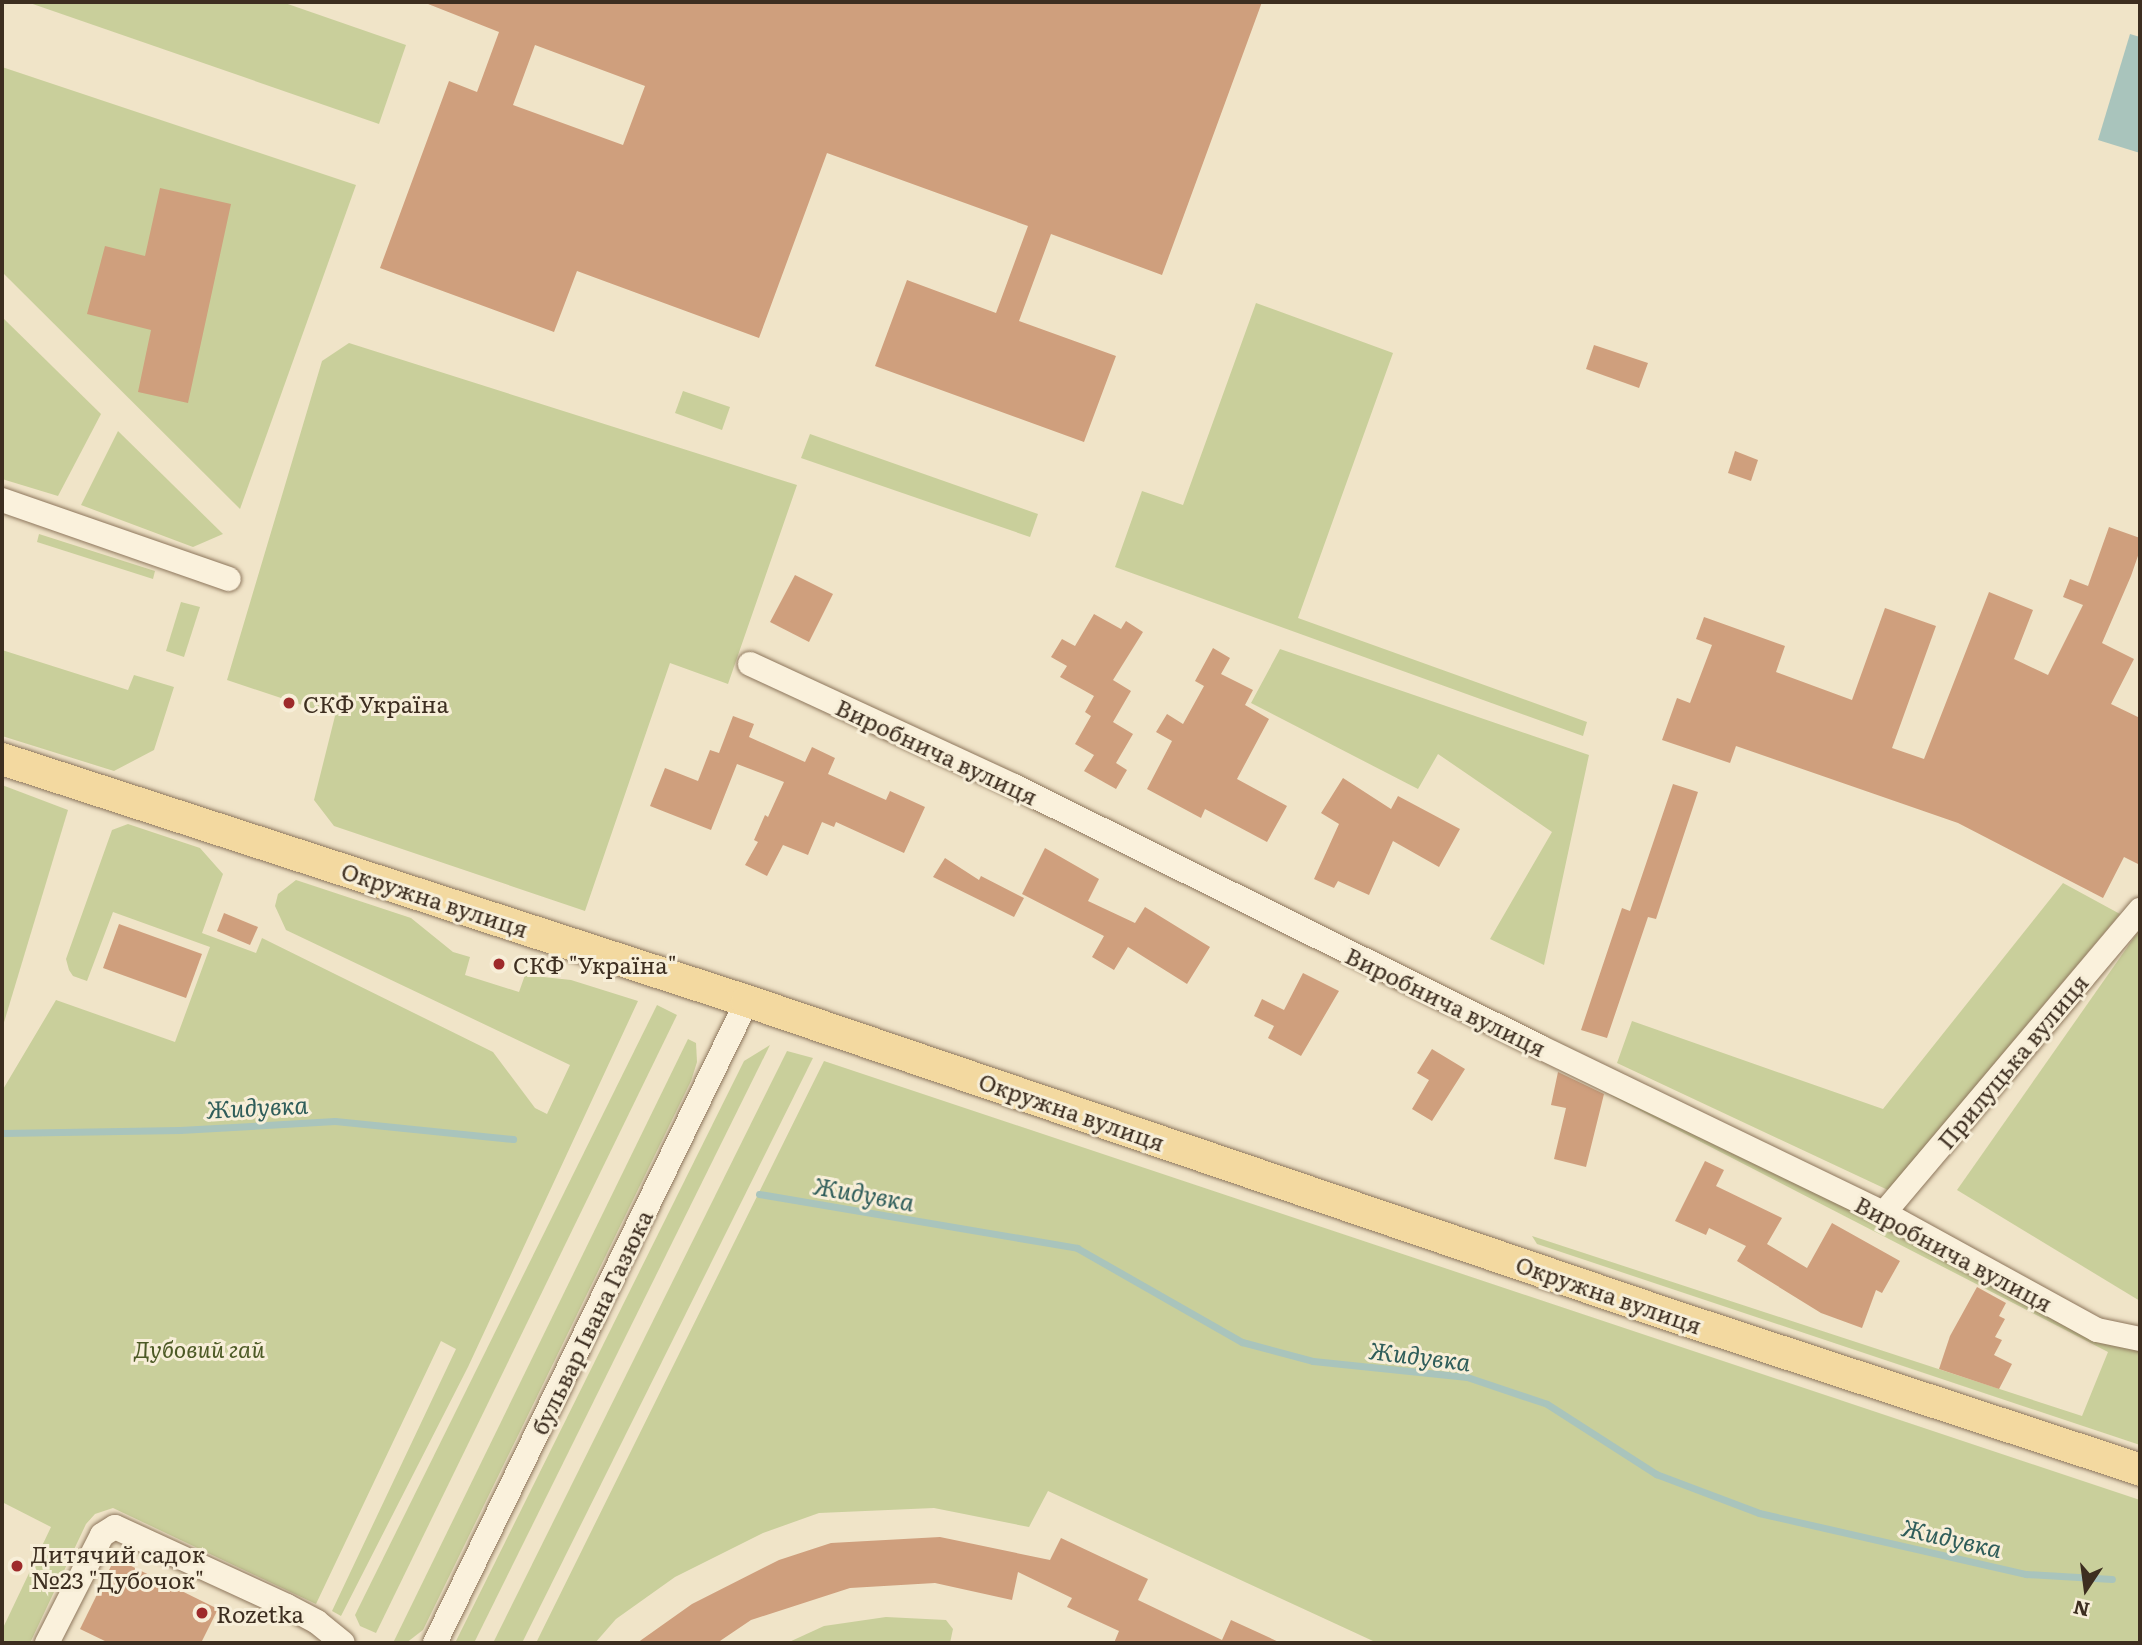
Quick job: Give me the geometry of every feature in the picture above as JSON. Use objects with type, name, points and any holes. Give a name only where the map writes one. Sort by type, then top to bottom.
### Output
[{"type":"main road","name":"Окружна вулиця","points":[[2,759],[747,1001],[1676,1317],[2140,1470]]},
{"type":"street","points":[[2,500],[229,579]]},
{"type":"street","name":"Виробнича вулиця","points":[[750,664],[1014,786],[1540,1047],[1884,1213],[2097,1330],[2140,1339]]},
{"type":"street","name":"Прилуцька вулиця","points":[[1884,1213],[2140,909]]},
{"type":"street","name":"бульвар Івана Газюка","points":[[435,1643],[747,1001]]},
{"type":"street","points":[[47,1643],[102,1535],[115,1527],[287,1606],[317,1622],[343,1643]]},
{"type":"green space","points":[[27,2],[282,2],[406,45],[379,124]]},
{"type":"green space","points":[[2,67],[356,185],[240,509],[2,272]]},
{"type":"green space","points":[[1256,303],[1393,353],[1298,618],[1587,722],[1583,736],[1115,567],[1142,491],[1183,505]]},
{"type":"green space","points":[[2,317],[101,414],[58,496],[2,479]]},
{"type":"green space","points":[[349,343],[797,485],[728,684],[670,663],[585,911],[334,826],[314,800],[335,716],[227,680],[322,361]]},
{"type":"green space","points":[[683,391],[730,407],[722,430],[675,413]]},
{"type":"green space","points":[[118,431],[223,534],[193,547],[81,505]]},
{"type":"green space","points":[[810,434],[1038,514],[1030,537],[801,458]]},
{"type":"green space","points":[[39,534],[155,571],[153,579],[37,542]]},
{"type":"green space","points":[[181,602],[200,607],[184,657],[166,651]]},
{"type":"green space","points":[[1280,649],[1589,755],[1544,965],[1490,939],[1552,832],[1438,754],[1418,789],[1251,703]]},
{"type":"green space","points":[[2,650],[128,690],[134,675],[174,687],[154,750],[114,771],[2,736]]},
{"type":"green space","points":[[2,785],[68,810],[2,1029]]},
{"type":"green space","name":"Дубовий гай","points":[[128,824],[200,848],[223,874],[202,933],[256,953],[262,938],[493,1052],[535,1108],[547,1114],[570,1065],[286,930],[275,906],[278,894],[296,880],[411,918],[453,952],[470,957],[465,975],[519,992],[525,975],[571,980],[638,1001],[468,1367],[341,1616],[332,1611],[456,1349],[441,1341],[316,1604],[113,1508],[95,1514],[86,1524],[30,1643],[2,1643],[2,1630],[51,1527],[2,1502],[2,1091],[56,1000],[175,1042],[210,947],[113,912],[87,981],[73,976],[69,970],[66,959],[112,830]]},
{"type":"green space","points":[[2063,883],[2120,914],[1888,1190],[1617,1063],[1632,1021],[1883,1109]]},
{"type":"green space","points":[[2140,929],[2140,1301],[1957,1190]]},
{"type":"green space","points":[[657,1005],[677,1015],[376,1633],[360,1626],[355,1615]]},
{"type":"green space","points":[[688,1039],[696,1043],[697,1062],[691,1081],[423,1630],[406,1643],[393,1643]]},
{"type":"green space","points":[[770,1045],[474,1643],[455,1643],[744,1061]]},
{"type":"green space","points":[[787,1051],[813,1058],[522,1643],[493,1643]]},
{"type":"green space","points":[[824,1061],[2140,1500],[2140,1643],[1372,1643],[1373,1641],[1048,1491],[1029,1527],[934,1508],[819,1513],[763,1533],[675,1577],[616,1619],[595,1643],[536,1643]]},
{"type":"green space","points":[[1610,1095],[1643,1101],[2140,1346],[2140,1445],[1537,1244],[1532,1236],[2082,1416],[2108,1352]]},
{"type":"green space","points":[[886,1617],[946,1620],[953,1629],[950,1643],[787,1643],[824,1626]]},
{"type":"water","points":[[2130,34],[2140,37],[2140,153],[2098,140]]},
{"type":"building","points":[[423,2],[1262,2],[1162,275],[1051,234],[1019,321],[1116,356],[1084,442],[875,366],[907,280],[996,313],[1028,226],[827,153],[759,338],[577,271],[554,332],[380,268],[449,81],[477,92],[499,32]],"holes":[[[535,45],[645,86],[623,145],[513,105]]]},
{"type":"building","points":[[160,188],[231,204],[188,403],[138,392],[151,330],[87,314],[105,246],[145,256]]},
{"type":"building","points":[[1594,345],[1648,363],[1639,388],[1586,369]]},
{"type":"building","points":[[1735,451],[1758,460],[1751,481],[1728,473]]},
{"type":"building","points":[[2109,527],[2140,538],[2140,550],[2131,576],[2102,643],[2134,659],[2111,704],[2140,718],[2140,865],[2124,857],[2103,898],[1958,823],[1736,746],[1730,763],[1662,740],[1677,698],[1690,703],[1712,645],[1696,639],[1704,617],[1785,646],[1776,672],[1852,700],[1885,608],[1936,626],[1892,748],[1924,759],[1989,592],[2033,610],[2014,659],[2048,675],[2083,605],[2063,597],[2070,579],[2088,586]]},
{"type":"building","points":[[795,575],[833,594],[809,642],[770,622]]},
{"type":"building","points":[[1094,614],[1121,629],[1126,621],[1143,632],[1113,680],[1131,691],[1113,722],[1133,734],[1116,763],[1127,770],[1116,789],[1084,771],[1094,755],[1075,744],[1091,716],[1085,712],[1094,696],[1060,677],[1067,666],[1051,657],[1062,639],[1075,646]]},
{"type":"building","points":[[1213,648],[1230,658],[1221,674],[1253,690],[1245,705],[1269,719],[1237,779],[1287,806],[1267,842],[1205,809],[1201,818],[1147,789],[1172,741],[1156,732],[1167,714],[1183,724],[1204,686],[1195,681]]},
{"type":"building","points":[[733,716],[754,724],[749,737],[805,762],[812,747],[835,758],[828,774],[886,800],[890,791],[925,807],[904,853],[836,822],[834,827],[822,822],[808,855],[783,845],[767,876],[745,865],[758,842],[754,840],[765,815],[768,817],[784,782],[737,764],[711,830],[650,806],[665,768],[698,781],[710,750],[719,753]]},
{"type":"building","points":[[1343,778],[1391,809],[1398,796],[1460,829],[1439,867],[1393,841],[1369,895],[1338,881],[1334,888],[1314,879],[1339,824],[1321,813]]},
{"type":"building","points":[[1673,784],[1698,792],[1656,919],[1648,917],[1607,1038],[1581,1030],[1622,908],[1630,911]]},
{"type":"building","points":[[1045,848],[1099,879],[1088,901],[1135,923],[1145,907],[1210,947],[1187,984],[1128,947],[1114,970],[1092,957],[1104,936],[1022,894]]},
{"type":"building","points":[[945,858],[979,880],[981,876],[1024,898],[1014,917],[933,877]]},
{"type":"building","points":[[224,913],[258,927],[250,945],[217,931]]},
{"type":"building","points":[[119,924],[202,954],[186,998],[103,968]]},
{"type":"building","points":[[1303,973],[1339,991],[1301,1056],[1268,1038],[1274,1026],[1254,1016],[1262,999],[1284,1010]]},
{"type":"building","points":[[1432,1049],[1465,1069],[1432,1121],[1412,1109],[1429,1080],[1417,1073]]},
{"type":"building","points":[[1558,1072],[1604,1094],[1586,1167],[1554,1159],[1566,1108],[1551,1105]]},
{"type":"building","points":[[1705,1161],[1724,1170],[1716,1186],[1782,1218],[1767,1244],[1807,1268],[1832,1223],[1900,1261],[1882,1293],[1876,1290],[1862,1328],[1821,1313],[1737,1261],[1746,1246],[1709,1228],[1706,1235],[1675,1221]]},
{"type":"building","points":[[1977,1287],[2006,1303],[1999,1316],[2005,1319],[1995,1337],[2002,1340],[1994,1355],[2012,1364],[1999,1389],[1939,1369],[1950,1336]]},
{"type":"building","points":[[940,1537],[1050,1560],[1061,1538],[1148,1579],[1138,1600],[1222,1640],[1231,1620],[1281,1643],[1114,1643],[1119,1631],[1067,1607],[1072,1598],[1018,1572],[1012,1600],[935,1583],[850,1588],[751,1620],[717,1643],[637,1643],[692,1604],[779,1560],[831,1543]]},
{"type":"building","points":[[115,1558],[218,1609],[201,1643],[109,1643],[80,1629]]},
{"type":"waterway","name":"Жидувка","points":[[2,1133],[180,1130],[335,1121],[513,1139]]},
{"type":"waterway","name":"Жидувка","points":[[759,1194],[1077,1248],[1242,1342],[1313,1361],[1467,1377],[1547,1404],[1656,1474],[1759,1513],[2026,1574],[2112,1579]]},
{"type":"place","name":"СКФ Україна","points":[[289,703]]},
{"type":"place","name":"СКФ \"Україна\"","points":[[499,964]]},
{"type":"place","name":"Дитячий садок №23 \"Дубочок\"","points":[[17,1566]]},
{"type":"place","name":"Rozetka","points":[[202,1613]]}]
